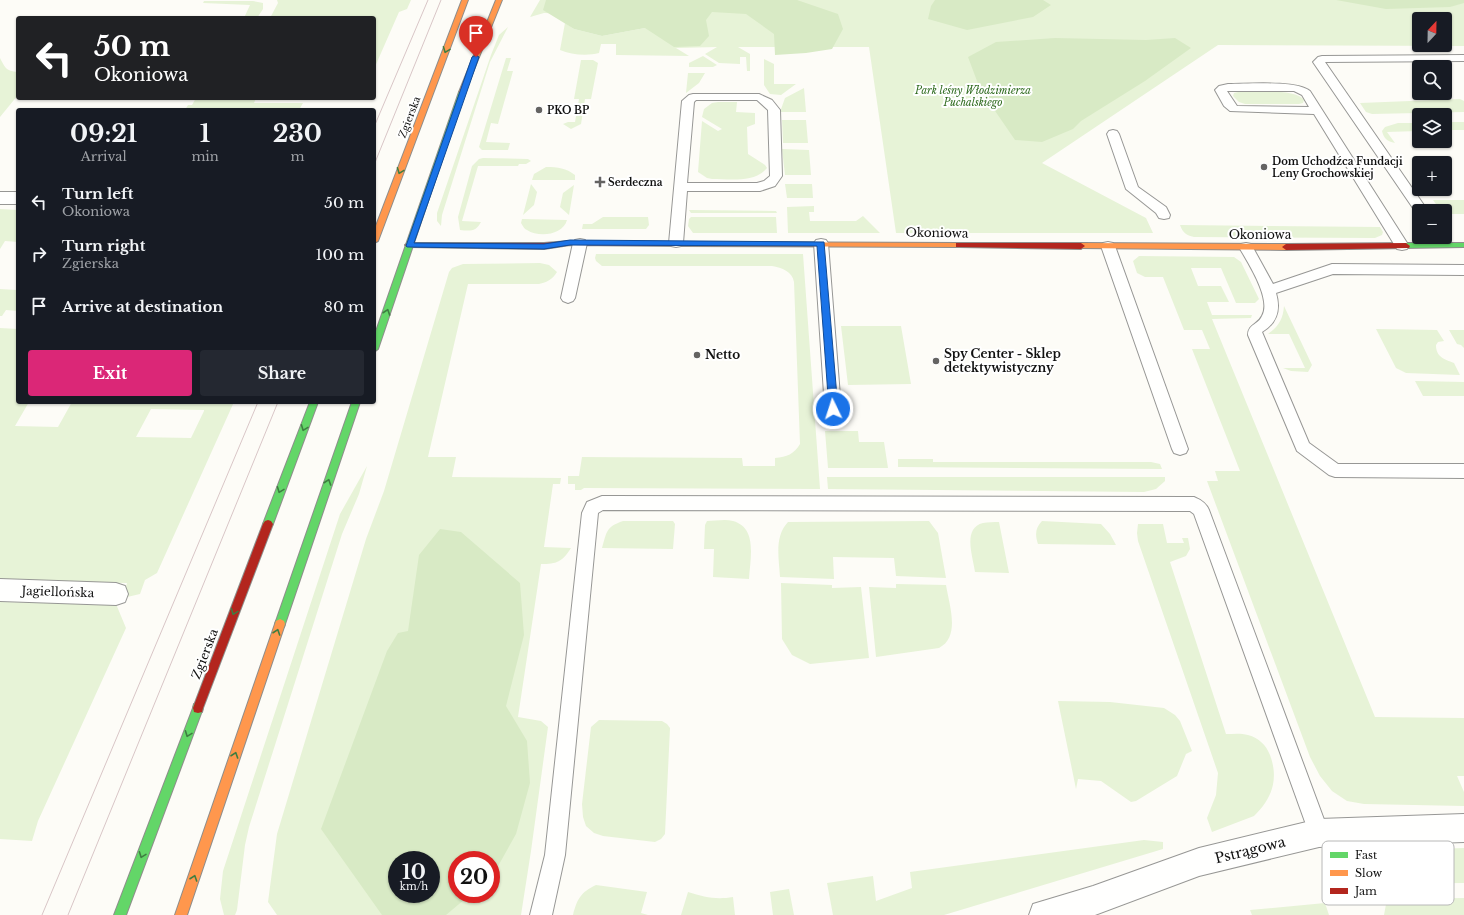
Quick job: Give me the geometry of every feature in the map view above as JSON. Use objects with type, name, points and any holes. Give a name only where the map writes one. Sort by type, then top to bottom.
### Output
[{"type":"main road","name":"Zgierska","points":[[376,236],[464,0]]},
{"type":"main road","points":[[376,343],[461,96],[499,0]]},
{"type":"main road","name":"Okoniowa","points":[[409,246],[544,246],[580,243],[1246,247],[1402,246],[1419,244]]},
{"type":"main road","name":"Okoniowa","points":[[1452,243],[1464,245]]},
{"type":"main road","name":"Zgierska","points":[[120,915],[313,404]]},
{"type":"main road","points":[[181,915],[355,404]]},
{"type":"street","points":[[0,198],[16,198]]},
{"type":"street","name":"Jagiellońska","points":[[0,590],[116,594]]},
{"type":"street","name":"Pstrągowa","points":[[1044,915],[1093,900],[1199,862],[1319,833],[1464,828]]},
{"type":"lane","points":[[1417,204],[1319,62],[1322,59],[1464,58]]},
{"type":"lane","points":[[1318,111],[1234,109],[1230,106],[1221,90],[1228,87],[1294,88],[1302,90],[1306,93],[1318,111],[1402,246]]},
{"type":"lane","points":[[676,243],[682,187],[688,100],[693,97],[759,97],[771,105],[774,110],[776,176],[774,181],[757,187],[682,187]]},
{"type":"lane","points":[[1112,134],[1132,189],[1161,210],[1164,215]]},
{"type":"lane","points":[[568,298],[580,243]]},
{"type":"lane","points":[[821,244],[833,409]]},
{"type":"lane","points":[[1108,246],[1180,449]]},
{"type":"lane","points":[[1246,247],[1268,291],[1272,306],[1271,315],[1265,323],[1255,330],[1256,335],[1303,447],[1335,470],[1464,471]]},
{"type":"lane","points":[[1268,291],[1332,269],[1464,270]]},
{"type":"lane","points":[[541,915],[554,855],[590,513],[593,507],[602,503],[1194,504],[1201,510],[1319,833]]},
{"type":"green space","points":[[277,0],[411,0],[407,9],[399,12],[376,64],[376,16],[271,16],[278,3]]},
{"type":"green space","name":"Park leśny Włodzimierza Puchalskiego","points":[[540,0],[1464,0],[1464,46],[1452,46],[1452,12],[1412,12],[1412,46],[1218,45],[1042,163],[1146,218],[1153,233],[896,233],[869,47],[738,47],[750,54],[750,71],[747,71],[746,57],[740,57],[740,64],[719,63],[705,54],[717,47],[676,48],[689,56],[616,55],[616,44],[601,44],[599,53],[574,54],[560,50],[565,23],[574,29],[602,36],[645,28],[675,17],[544,13],[530,17]]},
{"type":"green space","points":[[546,0],[797,0],[838,14],[843,29],[832,49],[806,53],[775,55],[774,34],[746,14],[712,12],[706,20],[709,36],[700,46],[674,47],[645,28],[602,36],[574,29],[543,10]]},
{"type":"green space","points":[[935,0],[1043,0],[1051,5],[1033,17],[967,30],[928,19],[931,6]]},
{"type":"green space","points":[[1336,0],[1464,0],[1464,3],[1450,7],[1386,9]]},
{"type":"green space","points":[[204,1],[253,1],[263,3],[263,9],[258,16],[245,16],[250,5],[203,3]]},
{"type":"green space","points":[[508,27],[490,62],[442,215],[441,226],[437,221],[437,213],[491,55],[499,35]]},
{"type":"green space","points":[[1055,38],[1146,40],[1175,38],[1191,48],[1145,81],[1081,121],[1073,129],[1042,142],[1015,140],[980,89],[968,57],[996,42]]},
{"type":"green space","points":[[703,56],[717,65],[713,67],[689,67],[689,63]]},
{"type":"green space","points":[[0,58],[8,70],[16,72],[16,97],[0,117]]},
{"type":"green space","points":[[506,58],[511,58],[507,71],[513,71],[498,124],[491,123],[486,142],[510,143],[508,150],[482,150],[479,147]]},
{"type":"green space","points":[[764,59],[774,64],[774,84],[796,84],[781,95],[770,94],[764,85]]},
{"type":"green space","points":[[581,60],[593,60],[598,63],[591,99],[585,99],[581,124],[571,129],[563,124],[575,122],[579,99],[574,99]]},
{"type":"green space","points":[[688,73],[705,73],[699,83],[686,93]]},
{"type":"green space","points":[[804,88],[806,112],[780,112],[785,98]]},
{"type":"green space","points":[[1284,92],[1299,96],[1304,100],[1303,103],[1299,104],[1245,104],[1239,102],[1233,96],[1234,93]]},
{"type":"green space","points":[[1460,99],[1464,101],[1464,112],[1452,112],[1452,108],[1412,108],[1412,113],[1372,114],[1366,112],[1360,103],[1452,100]]},
{"type":"green space","points":[[195,100],[255,100],[254,103],[303,103],[300,108],[186,108],[188,105],[192,105]]},
{"type":"green space","points":[[737,102],[736,112],[755,113],[755,124],[747,127],[748,154],[765,165],[767,168],[762,173],[742,179],[712,179],[707,178],[698,172],[702,121],[718,131],[722,129],[702,117],[704,109],[712,103]]},
{"type":"green space","points":[[782,120],[806,120],[808,143],[783,143]]},
{"type":"green space","points":[[1452,122],[1464,122],[1464,130],[1452,130]]},
{"type":"green space","points":[[1398,123],[1412,123],[1412,131],[1387,132],[1395,143],[1385,138],[1382,131],[1385,127]]},
{"type":"green space","points":[[782,149],[809,150],[811,175],[785,175]]},
{"type":"green space","points":[[479,159],[528,159],[531,161],[526,164],[519,164],[518,166],[478,166],[462,221],[481,222],[475,229],[467,231],[460,230],[458,217],[472,166]]},
{"type":"green space","points":[[546,167],[565,169],[575,175],[575,180],[532,180],[534,174]]},
{"type":"green space","points":[[531,184],[537,192],[534,205],[523,215]]},
{"type":"green space","points":[[785,184],[812,184],[813,198],[787,198]]},
{"type":"green space","points":[[574,185],[569,215],[560,207],[563,193]]},
{"type":"green space","points":[[1433,200],[1464,200],[1464,214],[1452,214],[1452,204],[1436,204]]},
{"type":"green space","points":[[814,206],[814,212],[809,212],[810,221],[856,221],[863,216],[880,233],[788,233],[787,207]]},
{"type":"green space","points":[[0,209],[16,210],[16,242],[5,241],[0,249]]},
{"type":"green space","points":[[689,210],[776,211],[777,213],[691,213]]},
{"type":"green space","points":[[603,217],[648,217],[649,225],[646,229],[582,229],[583,224],[592,224]]},
{"type":"green space","points":[[691,217],[776,217],[777,233],[693,233],[688,226],[689,219]]},
{"type":"green space","points":[[522,219],[567,220],[565,225],[556,232],[550,234],[538,234],[526,230],[521,223]]},
{"type":"green space","points":[[1180,225],[1380,227],[1383,232],[1382,235],[1375,238],[1194,237],[1185,233]]},
{"type":"green space","points":[[596,254],[803,254],[820,489],[584,488],[581,490],[575,490],[575,484],[568,484],[568,476],[579,476],[582,457],[742,458],[743,466],[775,466],[775,458],[790,454],[800,444],[794,282],[789,273],[783,269],[772,266],[602,266],[596,261]]},
{"type":"green space","points":[[1139,256],[1234,257],[1241,262],[1259,299],[1255,303],[1236,303],[1221,268],[1191,268],[1198,286],[1221,286],[1229,302],[1207,302],[1212,315],[1252,315],[1251,318],[1212,319],[1375,717],[1464,718],[1464,776],[1457,776],[1464,792],[1464,806],[1364,804],[1347,801],[1332,791],[1320,776],[1310,757],[1207,481],[1218,481],[1215,471],[1240,471],[1192,349],[1210,349],[1202,330],[1184,330],[1163,277],[1145,277],[1137,273],[1133,261]]},
{"type":"green space","points":[[540,263],[549,265],[557,272],[549,280],[539,284],[468,284],[428,457],[456,457],[452,477],[561,478],[560,484],[553,484],[544,547],[571,548],[559,561],[555,563],[541,564],[518,717],[541,721],[548,727],[521,915],[277,915],[268,902],[277,834],[366,539],[384,491],[449,272],[452,268],[463,264]]},
{"type":"green space","points":[[0,289],[16,290],[16,311],[6,310],[2,316],[0,316]]},
{"type":"green space","points":[[1284,306],[1312,365],[1308,372],[1291,371],[1283,368],[1305,368],[1289,334],[1268,334],[1280,322],[1283,315]]},
{"type":"green space","points":[[841,326],[901,326],[911,384],[848,385]]},
{"type":"green space","points":[[0,328],[16,329],[16,404],[28,404],[15,426],[58,427],[71,404],[233,404],[157,573],[145,580],[140,594],[123,598],[127,583],[0,581]],"holes":[[[151,409],[204,411],[191,438],[136,437]]]},
{"type":"green space","points":[[1376,329],[1437,330],[1444,341],[1438,342],[1436,345],[1437,352],[1441,357],[1454,363],[1460,375],[1406,373],[1396,368]]},
{"type":"green space","points":[[1449,330],[1464,330],[1464,348],[1457,344]]},
{"type":"green space","points":[[1415,381],[1464,382],[1464,396],[1423,396]]},
{"type":"green space","points":[[825,431],[858,431],[859,442],[884,442],[888,468],[828,468]]},
{"type":"green space","points":[[898,459],[933,459],[933,462],[1151,462],[1160,464],[1162,469],[898,467]]},
{"type":"green space","points":[[367,466],[359,494],[342,534],[249,827],[245,845],[237,910],[235,915],[224,915],[220,899],[223,871],[340,514]]},
{"type":"green space","points":[[827,477],[1165,477],[1165,481],[1156,489],[1144,492],[828,489]]},
{"type":"green space","points":[[623,521],[673,521],[675,524],[673,549],[602,548],[608,530],[613,525]]},
{"type":"green space","points":[[707,521],[733,521],[741,525],[746,530],[751,545],[749,579],[713,577],[714,549],[704,549],[705,525]]},
{"type":"green space","points":[[929,521],[938,533],[946,578],[896,576],[894,558],[833,557],[834,579],[780,577],[778,555],[779,541],[788,522]]},
{"type":"green space","points":[[1042,521],[1101,524],[1110,534],[1116,545],[1038,544],[1036,532]]},
{"type":"green space","points":[[999,522],[1009,573],[975,572],[970,544],[973,531],[977,526],[983,523]]},
{"type":"green space","points":[[1138,524],[1163,524],[1167,543],[1184,543],[1182,538],[1188,538],[1190,549],[1186,556],[1170,562],[1226,734],[1245,734],[1259,740],[1268,751],[1273,764],[1274,780],[1272,788],[1265,803],[1254,816],[1212,832],[1207,818],[1216,795],[1218,773],[1138,541]]},
{"type":"green space","points":[[440,529],[461,532],[520,583],[524,635],[506,706],[527,741],[530,783],[516,834],[500,863],[500,851],[448,851],[448,903],[460,903],[446,915],[382,915],[321,829],[387,651],[398,633],[408,631],[419,555]]},
{"type":"green space","points":[[781,583],[832,585],[832,588],[861,587],[869,658],[810,664],[792,655],[782,639]]},
{"type":"green space","points":[[896,584],[946,585],[951,610],[952,628],[946,643],[939,648],[876,657],[869,587],[896,588]]},
{"type":"green space","points":[[0,602],[116,604],[126,628],[38,821],[32,841],[0,839]]},
{"type":"green space","points":[[1058,701],[1110,702],[1164,708],[1175,715],[1180,721],[1192,751],[1186,754],[1177,776],[1136,801],[1131,802],[1101,781],[1078,779],[1076,789]]},
{"type":"green space","points":[[599,720],[662,721],[670,728],[665,834],[661,839],[655,842],[603,836],[594,833],[586,826],[583,817],[582,804],[591,727]]},
{"type":"green space","points":[[1144,840],[1163,842],[1163,849],[944,915],[833,915],[827,883],[873,876],[876,901],[912,888],[910,872]]},
{"type":"green space","points":[[1454,848],[1464,848],[1464,883],[1454,883]]},
{"type":"green space","points":[[596,885],[647,892],[641,913],[648,915],[573,915],[576,905],[583,893]]},
{"type":"green space","points":[[789,889],[794,915],[773,915],[770,892]]},
{"type":"green space","points":[[688,892],[710,898],[733,897],[735,915],[681,915]]},
{"type":"green space","points":[[1454,898],[1464,898],[1464,915],[1384,915],[1386,905],[1454,905]]},
{"type":"green space","points":[[1322,903],[1322,905],[1326,905],[1329,915],[1252,915],[1250,910]]},
{"type":"tram line","points":[[376,122],[428,0]]},
{"type":"tram line","points":[[376,160],[441,0]]},
{"type":"tram line","points":[[42,915],[257,404]]},
{"type":"tram line","points":[[68,915],[277,404]]},
{"type":"traffic: fast","points":[[376,343],[462,92]]},
{"type":"traffic: fast","points":[[1406,246],[1464,245]]},
{"type":"traffic: fast","points":[[268,524],[313,404]]},
{"type":"traffic: fast","points":[[280,624],[355,404]]},
{"type":"traffic: fast","points":[[120,915],[198,708]]},
{"type":"traffic: slow","points":[[376,236],[465,0]]},
{"type":"traffic: slow","points":[[462,92],[499,0]]},
{"type":"traffic: slow","points":[[681,244],[959,245]]},
{"type":"traffic: slow","points":[[1081,246],[1286,247]]},
{"type":"traffic: slow","points":[[181,915],[280,624]]},
{"type":"traffic: jam","points":[[409,245],[544,246],[570,243],[681,244]]},
{"type":"traffic: jam","points":[[959,245],[1081,246]]},
{"type":"traffic: jam","points":[[1286,247],[1406,246]]},
{"type":"traffic: jam","points":[[198,708],[268,524]]},
{"type":"place","name":"PKO BP","points":[[539,110]]},
{"type":"place","name":"Dom Uchodźca Fundacji Leny Grochowskiej","points":[[1264,167]]},
{"type":"place","name":"Serdeczna","points":[[600,182]]},
{"type":"place","name":"Netto","points":[[697,355]]},
{"type":"place","name":"Spy Center - Sklep detektywistyczny","points":[[936,361]]},
{"type":"route","points":[[476,57],[409,246],[550,246],[570,242],[821,244],[833,409]]}]
